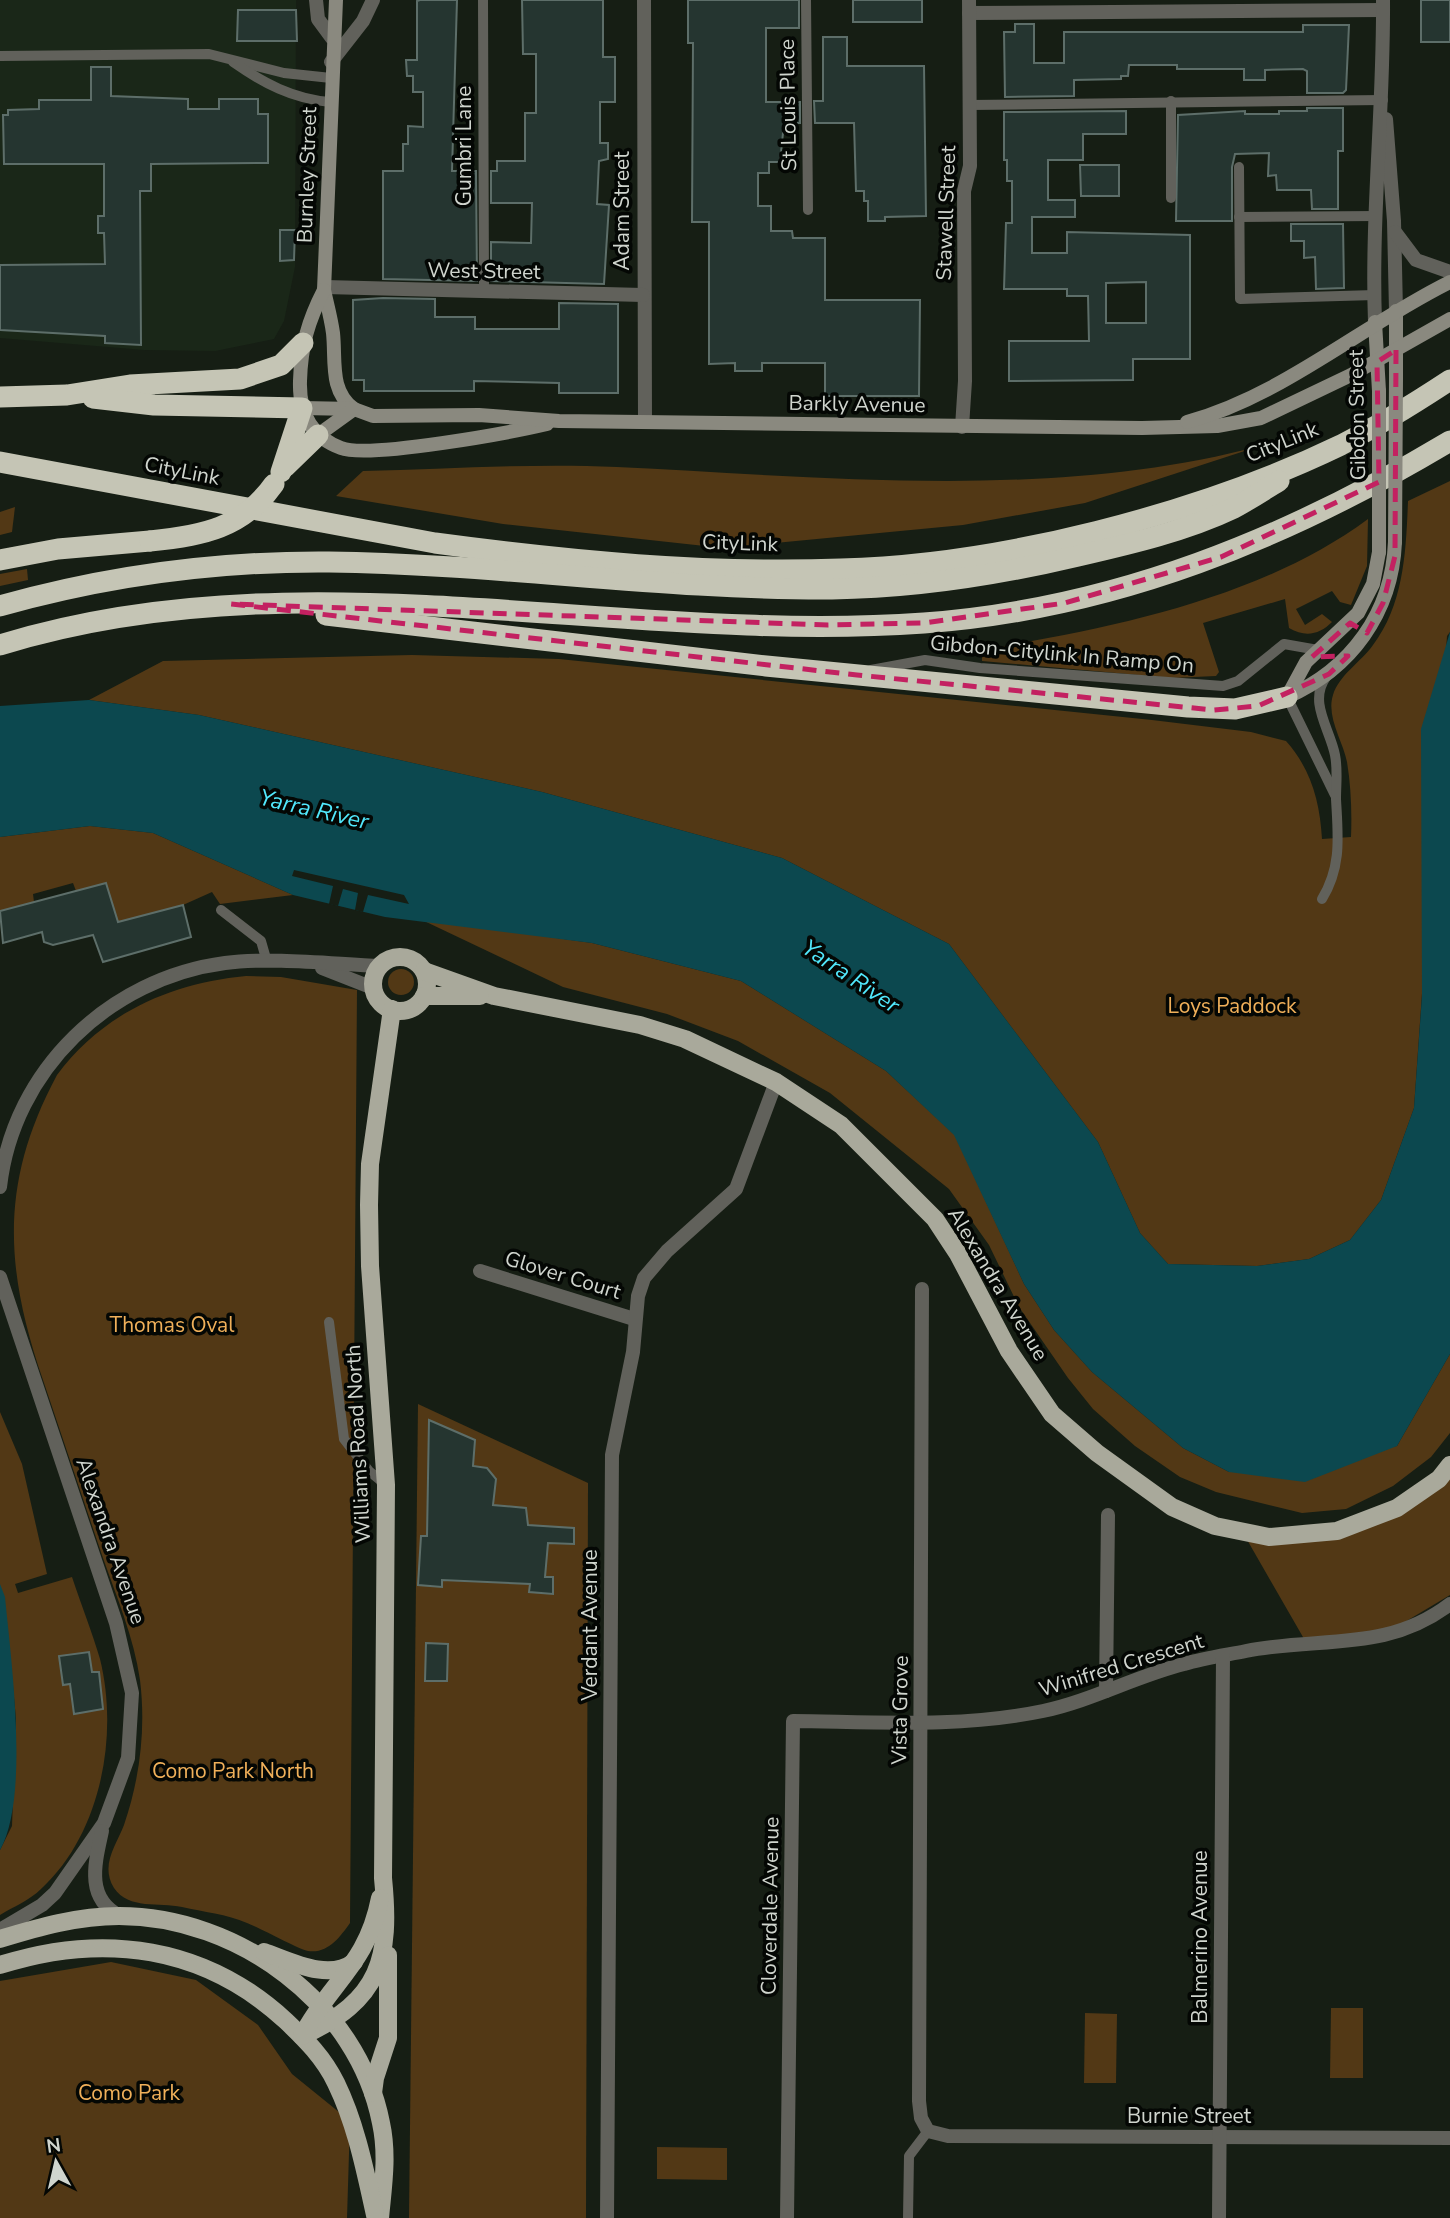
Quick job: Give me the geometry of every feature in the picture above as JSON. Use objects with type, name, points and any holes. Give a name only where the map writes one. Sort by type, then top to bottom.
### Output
[{"type":"highway","points":[[0,397],[67,395],[130,385],[248,378],[285,363],[303,343]]},
{"type":"highway","name":"CityLink","points":[[0,461],[412,539],[486,550],[597,562],[842,569],[975,556],[1065,538],[1203,498],[1341,444],[1450,380]]},
{"type":"highway","points":[[67,395],[154,405],[302,408],[278,478]]},
{"type":"highway","points":[[0,560],[58,549],[199,536],[226,527],[253,509],[318,435]]},
{"type":"highway","points":[[0,645],[114,617],[231,604],[405,606],[778,624],[875,625],[976,618],[1065,603],[1221,557],[1356,495],[1450,440]]},
{"type":"highway","points":[[0,606],[103,581],[197,568],[252,564],[396,564],[638,582],[781,588],[834,589],[957,579],[1042,564],[1178,528],[1233,508],[1341,444]]},
{"type":"highway","points":[[231,604],[857,675],[1214,710],[1258,706],[1287,697]]},
{"type":"main road","name":"Burnley Street","points":[[335,0],[324,288],[332,327],[337,386],[345,402],[354,409]]},
{"type":"main road","name":"Barkly Avenue","points":[[1155,428],[1191,421],[1242,403],[1280,383],[1376,322],[1450,282]]},
{"type":"main road","name":"Burnley Street","points":[[302,408],[300,388],[303,343],[307,324],[324,288]]},
{"type":"main road","name":"Gibdon Street","points":[[1287,697],[1329,674],[1348,656],[1367,633],[1386,596],[1395,542],[1396,311]]},
{"type":"main road","name":"Barkly Avenue","points":[[302,408],[354,409],[373,416],[479,415],[559,421],[962,427],[1155,428],[1224,425],[1261,418],[1377,362],[1450,319]]},
{"type":"main road","name":"Gibdon Street","points":[[1287,697],[1303,667],[1318,650],[1350,623],[1371,589],[1379,552],[1376,322]]},
{"type":"main road","points":[[302,408],[318,435],[354,409]]},
{"type":"main road","name":"Barkly Avenue","points":[[318,435],[346,450],[373,450],[508,433],[559,421]]},
{"type":"main road","points":[[1350,623],[1367,633]]},
{"type":"main road","points":[[1318,650],[1348,656]]},
{"type":"main road","points":[[404,957],[419,965],[426,980],[424,996],[409,1009],[391,1009],[379,1001],[373,988],[380,965],[387,960],[404,957]]},
{"type":"main road","name":"Alexandra Avenue","points":[[424,971],[494,996],[640,1025],[724,1056],[776,1082],[841,1125],[935,1219],[958,1254],[1009,1351],[1052,1414],[1097,1453],[1172,1507],[1215,1526],[1269,1537],[1337,1531],[1397,1508],[1439,1479],[1450,1465]]},
{"type":"main road","name":"Alexandra Avenue","points":[[424,996],[494,996]]},
{"type":"main road","name":"Williams Road North","points":[[302,2036],[333,2020],[362,1993],[379,1969],[387,1926],[383,1878],[386,1485],[370,1266],[369,1205],[370,1164],[391,1009]]},
{"type":"main road","name":"Williams Road North","points":[[302,2036],[320,2005],[361,1954],[375,1919],[383,1878]]},
{"type":"main road","points":[[0,1939],[58,1922],[120,1916],[192,1926],[321,1970],[346,1968],[361,1954]]},
{"type":"main road","points":[[373,2096],[375,2078],[388,2035],[387,1926]]},
{"type":"main road","points":[[231,1940],[279,1970],[320,2005],[355,2053],[382,2126],[385,2158],[378,2218]]},
{"type":"main road","points":[[0,1965],[53,1950],[122,1948],[160,1953],[227,1978],[268,2005],[302,2036],[325,2062],[342,2097],[360,2149],[378,2218]]},
{"type":"street","name":"Burnley Street","points":[[316,0],[318,19],[332,38]]},
{"type":"street","points":[[331,62],[363,21],[373,0]]},
{"type":"street","name":"Adam Street","points":[[644,0],[645,422]]},
{"type":"street","points":[[969,6],[1383,5]]},
{"type":"street","name":"Gibdon Street","points":[[1383,5],[1383,100],[1394,230],[1396,311]]},
{"type":"street","name":"Stawell Street","points":[[962,427],[965,381],[964,191],[970,166],[969,6]]},
{"type":"street","name":"Gibdon Street","points":[[1376,322],[1376,157],[1383,100]]},
{"type":"street","points":[[1394,230],[1416,260],[1450,272]]},
{"type":"street","name":"West Street","points":[[324,288],[643,295]]},
{"type":"street","points":[[0,1187],[9,1144],[35,1086],[66,1044],[115,1002],[182,971],[227,962],[380,965]]},
{"type":"street","points":[[310,963],[373,988]]},
{"type":"street","name":"Verdant Avenue","points":[[607,2218],[612,1455],[633,1352],[634,1319],[644,1278],[653,1266],[736,1189],[776,1082]]},
{"type":"street","name":"Glover Court","points":[[480,1271],[634,1319]]},
{"type":"street","name":"Alexandra Avenue","points":[[0,1277],[116,1623],[129,1671],[132,1713],[128,1758],[104,1823],[95,1883],[102,1904],[120,1916]]},
{"type":"street","name":"Vista Grove","points":[[922,1289],[919,2101],[921,2118],[928,2131]]},
{"type":"street","points":[[1106,1690],[1108,1515]]},
{"type":"street","name":"Winifred Crescent","points":[[920,1723],[998,1719],[1034,1713],[1184,1664],[1277,1646],[1378,1638],[1412,1627],[1450,1604]]},
{"type":"street","name":"Balmerino Avenue","points":[[1219,2218],[1223,1656]]},
{"type":"street","name":"Cloverdale Avenue","points":[[787,2218],[793,1721],[920,1723]]},
{"type":"street","name":"Alexandra Avenue","points":[[0,1930],[42,1905],[55,1893],[104,1823]]},
{"type":"street","name":"Burnie Street","points":[[928,2131],[948,2136],[1450,2138]]},
{"type":"lane","name":"Gumbri Lane","points":[[483,0],[484,291]]},
{"type":"lane","name":"St Louis Place","points":[[806,0],[808,210]]},
{"type":"lane","points":[[0,56],[224,56],[284,73],[331,78]]},
{"type":"lane","points":[[224,56],[282,90],[298,97],[330,103]]},
{"type":"lane","points":[[969,105],[1383,100]]},
{"type":"lane","points":[[1171,101],[1171,198]]},
{"type":"lane","points":[[1238,167],[1240,299],[1375,295]]},
{"type":"lane","points":[[1239,217],[1377,216]]},
{"type":"lane","name":"Gibdon-Citylink In Ramp On","points":[[857,675],[889,665],[925,660],[980,668],[1223,686],[1238,681],[1281,645],[1294,644],[1318,650]]},
{"type":"lane","points":[[1322,899],[1337,863],[1340,838],[1335,754],[1319,696],[1329,674]]},
{"type":"lane","points":[[1287,697],[1336,799]]},
{"type":"lane","points":[[220,910],[261,941],[267,962]]},
{"type":"lane","points":[[329,1322],[344,1439],[369,1471],[386,1485]]},
{"type":"lane","points":[[908,2218],[909,2156],[928,2131]]},
{"type":"highlighted area","points":[[1396,350],[1395,556],[1383,603],[1367,633],[1350,623],[1312,657],[1348,656],[1329,674],[1258,706],[1214,710],[857,675],[231,604],[828,625],[924,623],[1065,603],[1221,557],[1379,482],[1377,362]]},
{"type":"shaded area","points":[[0,0],[296,0],[295,267],[284,321],[274,339],[215,351],[144,350],[0,338]]},
{"type":"green space","points":[[1260,446],[1085,503],[963,525],[723,548],[503,524],[336,496],[363,471],[585,466],[858,479],[1021,479],[1102,474],[1182,463]]},
{"type":"green space","name":"Loys Paddock","points":[[1450,481],[1450,632],[1447,636],[1414,1108],[1381,1200],[1350,1240],[1309,1259],[1257,1266],[1168,1264],[1140,1233],[1098,1142],[949,944],[782,858],[542,792],[199,715],[89,700],[163,661],[412,655],[559,659],[1152,720],[1251,732],[1286,741],[1302,763],[1313,787],[1322,839],[1351,837],[1348,771],[1333,720],[1333,695],[1340,681],[1373,645],[1391,612],[1404,558],[1408,501]]},
{"type":"green space","points":[[15,507],[12,532],[0,535],[0,512]]},
{"type":"green space","points":[[1368,519],[1367,566],[1351,605],[1340,602],[1332,591],[1296,609],[1305,625],[1322,614],[1332,622],[1323,629],[1307,634],[1289,628],[1285,599],[1203,623],[1219,672],[1216,676],[1172,678],[982,661],[982,650],[1132,620],[1232,590],[1326,547]]},
{"type":"green space","points":[[27,569],[28,580],[0,586],[0,574]]},
{"type":"green space","points":[[90,826],[153,833],[293,895],[220,904],[212,892],[183,905],[118,922],[106,883],[76,891],[73,883],[33,894],[34,902],[0,911],[0,837]]},
{"type":"green space","points":[[420,919],[592,943],[741,981],[886,1071],[955,1135],[1024,1284],[1054,1330],[1092,1372],[1183,1448],[1229,1472],[1397,1446],[1450,1354],[1450,1433],[1431,1457],[1393,1486],[1346,1509],[1302,1513],[1216,1492],[1180,1477],[1135,1446],[1093,1409],[1068,1378],[1019,1307],[989,1245],[949,1189],[830,1093],[738,1041],[667,1014],[563,987]]},
{"type":"green space","points":[[401,969],[410,973],[414,982],[410,991],[401,995],[392,991],[388,982],[392,973]]},
{"type":"green space","points":[[246,976],[281,977],[357,990],[350,1923],[333,1943],[315,1951],[303,1949],[231,1917],[128,1900],[120,1895],[110,1880],[109,1863],[124,1825],[138,1771],[142,1735],[140,1680],[125,1618],[30,1339],[15,1262],[17,1188],[25,1151],[38,1114],[57,1075],[95,1034],[141,1005],[191,986]]},
{"type":"green space","points":[[418,1404],[588,1483],[586,2218],[409,2218]]},
{"type":"green space","points":[[0,1412],[22,1464],[47,1574],[15,1584],[18,1593],[72,1577],[100,1659],[107,1719],[106,1751],[100,1782],[78,1841],[62,1866],[41,1889],[0,1915],[0,1850],[12,1826],[16,1719],[11,1665],[0,1640]]},
{"type":"green space","points":[[1450,1465],[1450,1595],[1378,1638],[1307,1644],[1242,1531],[1337,1531],[1397,1508]]},
{"type":"green space","name":"Como Park","points":[[111,1962],[196,1980],[258,2025],[292,2074],[350,2121],[347,2218],[0,2218],[0,1981]]},
{"type":"green space","points":[[1331,2008],[1363,2008],[1363,2078],[1330,2078]]},
{"type":"green space","points":[[1085,2013],[1117,2014],[1116,2083],[1084,2083]]},
{"type":"green space","points":[[657,2147],[727,2148],[727,2180],[657,2179]]},
{"type":"water","name":"Yarra River","points":[[1450,632],[1450,1354],[1397,1446],[1305,1482],[1229,1472],[1183,1448],[1092,1372],[1054,1330],[1024,1284],[954,1135],[886,1071],[741,981],[592,943],[385,917],[293,895],[153,833],[90,826],[0,837],[0,706],[89,700],[199,715],[542,792],[782,858],[949,944],[1098,1142],[1140,1233],[1168,1264],[1257,1266],[1309,1259],[1350,1240],[1381,1200],[1414,1108],[1422,996],[1421,729]]},
{"type":"water","points":[[0,1584],[5,1597],[11,1656],[16,1763],[9,1826],[0,1850]]},
{"type":"pier","points":[[294,870],[404,895],[409,904],[368,895],[363,912],[355,910],[358,893],[343,889],[338,906],[329,904],[333,886],[292,876]]},
{"type":"building","points":[[457,0],[452,171],[476,171],[477,281],[383,279],[383,171],[403,171],[403,144],[408,144],[408,126],[423,127],[423,92],[413,92],[413,76],[407,76],[406,60],[417,60],[417,1]]},
{"type":"building","points":[[522,0],[603,0],[603,57],[615,57],[615,102],[600,102],[600,143],[608,143],[608,159],[599,161],[597,204],[609,205],[604,284],[491,281],[491,242],[531,243],[532,203],[491,203],[491,171],[497,171],[497,161],[525,161],[525,113],[536,113],[536,54],[523,54]]},
{"type":"building","points":[[688,0],[799,0],[799,28],[766,28],[766,102],[800,102],[800,123],[794,123],[794,133],[783,133],[780,162],[769,162],[769,173],[758,173],[758,206],[771,206],[771,231],[792,231],[793,238],[825,238],[825,300],[920,300],[919,396],[825,396],[825,363],[762,363],[762,371],[735,371],[735,363],[709,364],[709,222],[692,222],[693,43],[688,43]]},
{"type":"building","points":[[853,0],[922,0],[922,22],[853,22]]},
{"type":"building","points":[[1421,0],[1450,0],[1450,42],[1421,42]]},
{"type":"building","points":[[238,10],[296,10],[297,41],[237,41]]},
{"type":"building","points":[[1015,24],[1034,24],[1034,63],[1064,63],[1064,32],[1303,32],[1303,25],[1349,25],[1346,90],[1343,93],[1307,93],[1307,71],[1303,69],[1265,70],[1265,80],[1244,80],[1244,69],[1177,69],[1177,65],[1129,65],[1128,76],[1121,76],[1121,79],[1074,80],[1074,96],[1005,97],[1004,32],[1015,32]]},
{"type":"building","points":[[823,37],[847,37],[847,66],[924,66],[926,216],[885,217],[885,221],[868,221],[868,201],[864,201],[864,191],[856,191],[854,123],[815,123],[814,101],[823,101]]},
{"type":"building","points":[[91,67],[111,67],[111,96],[188,99],[188,109],[219,109],[219,99],[258,99],[258,114],[268,114],[268,163],[151,164],[151,191],[140,191],[141,345],[105,343],[105,336],[0,330],[0,265],[105,264],[104,233],[98,233],[98,216],[104,216],[104,164],[4,164],[3,115],[8,115],[8,110],[39,109],[39,100],[91,100]]},
{"type":"building","points":[[1307,108],[1343,108],[1343,151],[1338,151],[1338,209],[1312,209],[1311,190],[1277,190],[1276,175],[1268,176],[1269,153],[1235,154],[1232,167],[1232,221],[1176,221],[1178,115],[1245,111],[1245,114],[1279,114],[1279,111],[1307,111]]},
{"type":"building","points":[[1126,111],[1126,134],[1083,134],[1083,160],[1048,160],[1048,200],[1075,200],[1075,217],[1032,217],[1032,253],[1067,253],[1067,232],[1190,235],[1190,359],[1133,359],[1133,380],[1009,381],[1009,341],[1089,341],[1088,296],[1067,296],[1067,289],[1004,289],[1006,223],[1012,223],[1012,181],[1007,181],[1007,160],[1004,160],[1004,112]],"holes":[[[1146,282],[1146,323],[1106,323],[1106,283]]]},
{"type":"building","points":[[1080,165],[1119,165],[1119,196],[1081,196]]},
{"type":"building","points":[[1291,224],[1343,224],[1344,288],[1316,289],[1315,257],[1304,258],[1304,241],[1291,241]]},
{"type":"building","points":[[280,230],[295,230],[294,260],[280,261]]},
{"type":"building","points":[[435,299],[435,317],[475,317],[475,329],[559,329],[559,303],[618,304],[618,393],[559,393],[559,383],[474,381],[474,391],[364,391],[364,380],[353,380],[353,300]]},
{"type":"building","points":[[106,883],[118,922],[183,905],[191,937],[103,962],[93,935],[53,945],[44,942],[42,932],[3,943],[0,911]]},
{"type":"building","points":[[429,1420],[475,1440],[473,1466],[487,1468],[496,1479],[493,1505],[526,1508],[528,1525],[574,1528],[574,1544],[548,1543],[545,1577],[553,1577],[553,1594],[529,1592],[530,1584],[442,1580],[442,1587],[418,1585],[421,1536],[427,1536]]},
{"type":"building","points":[[426,1643],[448,1644],[447,1681],[425,1681]]},
{"type":"building","points":[[89,1652],[92,1672],[99,1672],[103,1709],[74,1714],[70,1684],[63,1685],[59,1656]]},
{"type":"park label","name":"Thomas Oval","points":[[172,1325]]},
{"type":"park label","name":"Como Park North","points":[[233,1771]]}]
